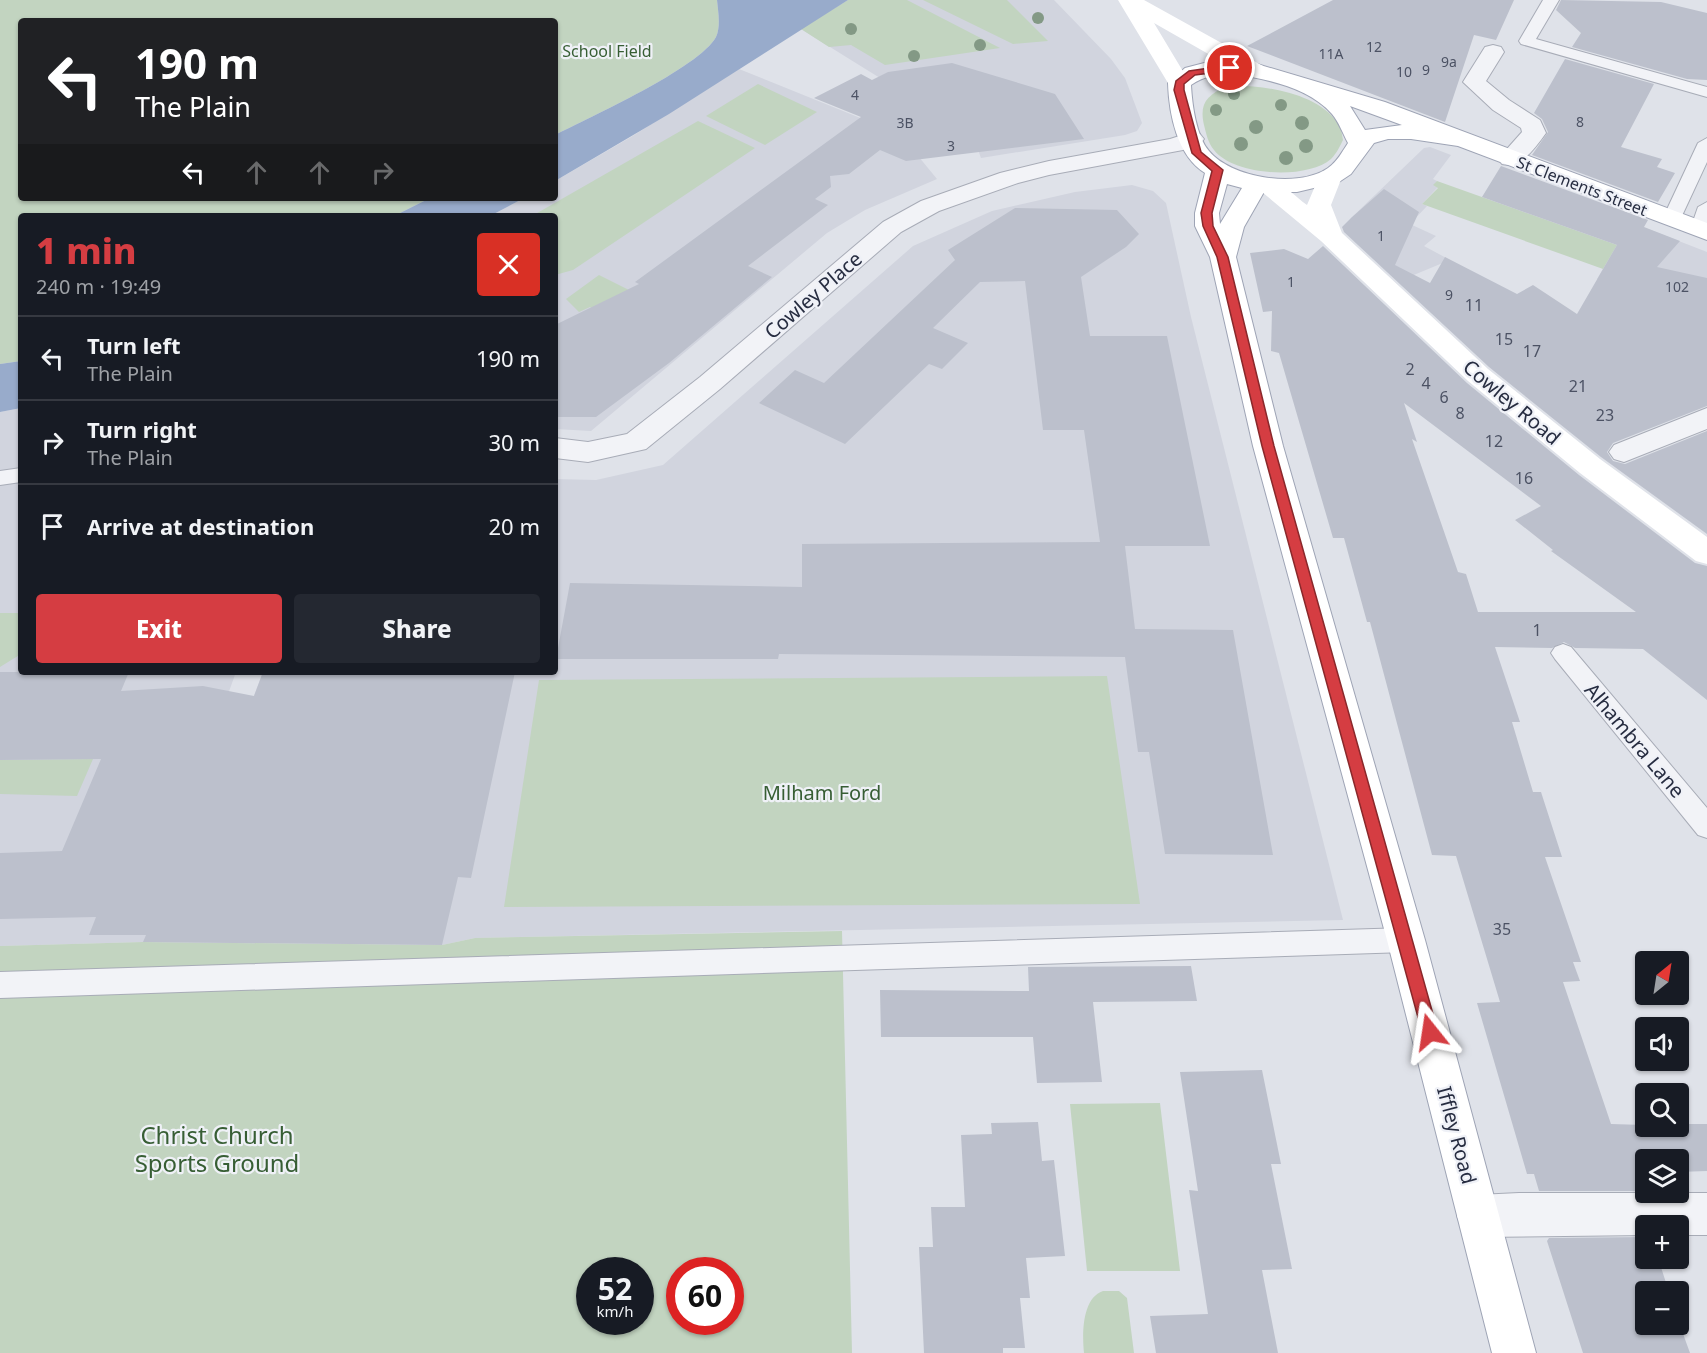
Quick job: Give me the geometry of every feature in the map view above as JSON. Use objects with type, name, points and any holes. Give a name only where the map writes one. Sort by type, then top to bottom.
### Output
[{"type":"main road","points":[[1129,1],[1255,71]]},
{"type":"main road","points":[[1129,1],[1179,83],[1197,153],[1213,167],[1262,186],[1295,185],[1330,177],[1352,159],[1360,144],[1350,123],[1337,106],[1302,84],[1255,71],[1205,69],[1185,76],[1179,83]]},
{"type":"main road","name":"St Clements Street","points":[[1302,84],[1377,107],[1671,220],[1704,223]]},
{"type":"main road","name":"St Clements Street","points":[[1360,144],[1365,139],[1394,132],[1457,139]]},
{"type":"main road","name":"Iffley Road","points":[[1213,167],[1207,213],[1208,226],[1223,257],[1268,446],[1406,940],[1514,1353]]},
{"type":"main road","name":"Cowley Road","points":[[1330,177],[1318,205],[1330,236]]},
{"type":"main road","name":"Iffley Road","points":[[1223,257],[1231,227],[1262,186]]},
{"type":"main road","name":"Cowley Road","points":[[1262,186],[1330,236],[1478,375],[1590,466],[1707,554]]},
{"type":"street","points":[[1493,52],[1474,82],[1501,105],[1532,125],[1534,134],[1510,159]]},
{"type":"street","name":"Cowley Place","points":[[558,448],[588,452],[636,442],[710,383],[892,227],[930,206],[1009,178],[1089,160],[1175,145],[1192,139]]},
{"type":"street","name":"Cowley Place","points":[[1089,160],[1213,167]]},
{"type":"street","points":[[1624,452],[1707,418]]},
{"type":"street","points":[[1478,1216],[1707,1214]]},
{"type":"lane","points":[[1551,0],[1527,41],[1707,92]]},
{"type":"lane","points":[[1671,220],[1707,143]]},
{"type":"lane","points":[[0,478],[18,475]]},
{"type":"lane","name":"Alhambra Lane","points":[[1563,653],[1707,827]]},
{"type":"lane","points":[[0,985],[1406,940]]},
{"type":"shaded area","points":[[848,0],[1054,0],[1111,59],[1125,78],[1142,123],[1137,131],[1125,135],[981,158],[977,147],[880,78],[801,29]]},
{"type":"shaded area","points":[[739,69],[900,134],[937,179],[865,210],[827,233],[591,431],[558,429],[558,213],[496,213],[518,201],[558,201],[558,179],[631,137]]},
{"type":"shaded area","points":[[1430,147],[1451,155],[1433,179],[1437,181],[1434,185],[1438,187],[1422,204],[1427,206],[1410,224],[1436,236],[1424,246],[1450,260],[1404,279],[1349,225],[1351,218],[1424,148]]},
{"type":"shaded area","points":[[1132,185],[1153,191],[1166,203],[1191,317],[1343,920],[475,938],[442,945],[143,942],[0,946],[0,412],[18,409],[18,675],[235,675],[227,697],[253,698],[262,675],[558,675],[558,479],[596,480],[663,465],[913,246],[992,211],[1075,192]]},
{"type":"shaded area","points":[[1630,222],[1707,252],[1707,317],[1597,279]]},
{"type":"green space","name":"School Field","points":[[0,0],[717,0],[718,33],[706,49],[667,77],[558,134],[558,18],[18,18],[18,201],[424,201],[400,213],[18,213],[18,361],[0,364]]},
{"type":"green space","points":[[848,0],[907,0],[1000,48],[885,65],[851,45],[829,47],[801,29]]},
{"type":"green space","points":[[923,0],[1007,0],[1048,41],[1013,44]]},
{"type":"green space","points":[[758,84],[817,112],[765,145],[706,116]]},
{"type":"green space","points":[[1226,86],[1286,92],[1315,103],[1328,112],[1341,130],[1343,140],[1337,152],[1320,166],[1289,172],[1253,170],[1224,159],[1214,150],[1206,135],[1203,111],[1209,97]]},
{"type":"green space","points":[[698,121],[755,148],[573,270],[558,274],[558,213],[537,213]]},
{"type":"green space","points":[[1437,181],[1617,245],[1603,269],[1422,204],[1438,188],[1433,185]]},
{"type":"green space","points":[[599,275],[651,301],[613,324],[590,307],[579,312],[566,299]]},
{"type":"green space","points":[[0,613],[18,613],[18,656],[0,667]]},
{"type":"green space","name":"Milham Ford","points":[[1107,676],[1140,904],[504,907],[539,680]]},
{"type":"green space","points":[[93,759],[77,796],[0,794],[0,760]]},
{"type":"green space","name":"Christ Church Sports Ground","points":[[842,931],[852,1353],[0,1353],[0,946],[143,942],[442,945],[475,938]]},
{"type":"green space","points":[[1160,1103],[1180,1271],[1087,1271],[1070,1104]]},
{"type":"green space","points":[[1103,1291],[1119,1291],[1127,1298],[1134,1353],[1084,1353],[1083,1336],[1087,1309],[1096,1295]]},
{"type":"water","points":[[717,0],[848,0],[669,114],[558,179],[558,134],[642,91],[689,63],[716,37],[719,18]]},
{"type":"water","points":[[424,201],[518,201],[496,213],[400,213]]},
{"type":"water","points":[[18,361],[18,409],[0,412],[0,364]]},
{"type":"building","points":[[1333,0],[1514,0],[1496,40],[1474,35],[1445,122],[1247,46]]},
{"type":"building","points":[[1561,0],[1661,2],[1707,13],[1707,80],[1687,79],[1572,47],[1581,33],[1556,10]]},
{"type":"building","points":[[1565,59],[1654,84],[1621,147],[1662,159],[1657,167],[1675,173],[1658,202],[1532,155],[1548,132],[1542,119],[1534,113]]},
{"type":"building","points":[[952,63],[1055,94],[1084,139],[906,161],[880,150],[849,174],[830,176],[831,187],[815,199],[828,205],[748,266],[772,277],[669,363],[596,417],[558,417],[558,324],[639,284],[635,282],[861,117],[814,98],[861,74],[872,80],[888,72]]},
{"type":"building","points":[[1501,166],[1648,220],[1644,227],[1680,241],[1657,267],[1707,278],[1707,406],[1613,443],[1607,452],[1613,461],[1625,464],[1707,431],[1707,534],[1601,457],[1489,367],[1344,232],[1342,227],[1384,189],[1419,212],[1395,265],[1430,283],[1445,257],[1517,294],[1533,285],[1577,314],[1617,245],[1482,197]]},
{"type":"building","points":[[1015,208],[1117,210],[1139,234],[1126,247],[1081,277],[1090,336],[1167,336],[1210,546],[1125,546],[1135,629],[1233,630],[1273,855],[1165,854],[1149,752],[1138,752],[1125,657],[779,654],[778,659],[558,659],[570,583],[802,587],[802,544],[1100,542],[1084,430],[1043,430],[1025,281],[980,282],[933,328],[968,343],[942,369],[929,364],[845,444],[759,403],[795,370],[824,383],[955,260],[948,250]]},
{"type":"building","points":[[1323,246],[1467,383],[1579,475],[1695,563],[1707,566],[1707,700],[1643,649],[1575,648],[1564,642],[1552,648],[1495,647],[1520,722],[1512,722],[1533,792],[1541,792],[1562,857],[1545,857],[1581,962],[1573,962],[1580,981],[1563,982],[1611,1124],[1635,1125],[1635,1137],[1689,1137],[1689,1124],[1707,1124],[1707,1171],[1689,1172],[1689,1149],[1635,1149],[1635,1191],[1539,1191],[1534,1174],[1527,1174],[1477,1003],[1500,1002],[1456,856],[1432,855],[1370,622],[1367,622],[1344,538],[1333,538],[1279,353],[1271,351],[1272,311],[1263,312],[1250,253],[1284,249],[1308,259]],"holes":[[[1404,403],[1541,506],[1515,520],[1553,550],[1551,551],[1636,612],[1478,612],[1466,574],[1458,572],[1412,439],[1417,442]]]},
{"type":"building","points":[[0,672],[18,672],[18,675],[128,675],[121,691],[203,686],[254,696],[262,675],[514,675],[471,878],[458,877],[442,945],[143,942],[146,935],[89,935],[96,917],[0,919],[0,853],[62,851],[101,759],[0,760]]},
{"type":"building","points":[[1191,966],[1197,1001],[1093,1002],[1102,1082],[1037,1083],[1033,1037],[881,1037],[880,990],[1029,991],[1028,967]]},
{"type":"building","points":[[1262,1070],[1281,1164],[1271,1164],[1292,1269],[1262,1270],[1278,1353],[1156,1353],[1150,1316],[1208,1314],[1189,1190],[1198,1191],[1180,1072]]},
{"type":"building","points":[[1038,1122],[1042,1161],[1054,1160],[1065,1256],[1026,1258],[1030,1298],[1020,1298],[1025,1348],[1003,1348],[1003,1353],[924,1353],[919,1247],[933,1247],[931,1207],[965,1207],[961,1135],[992,1134],[991,1123]]},
{"type":"building","points":[[1635,1237],[1635,1269],[1662,1269],[1665,1281],[1635,1281],[1635,1335],[1683,1335],[1690,1353],[1583,1353],[1547,1241],[1549,1238]]},
{"type":"route","points":[[1230,68],[1205,69],[1185,76],[1179,83],[1179,90],[1197,153],[1218,170],[1213,182],[1207,213],[1208,226],[1223,257],[1268,446],[1430,1032]]}]
